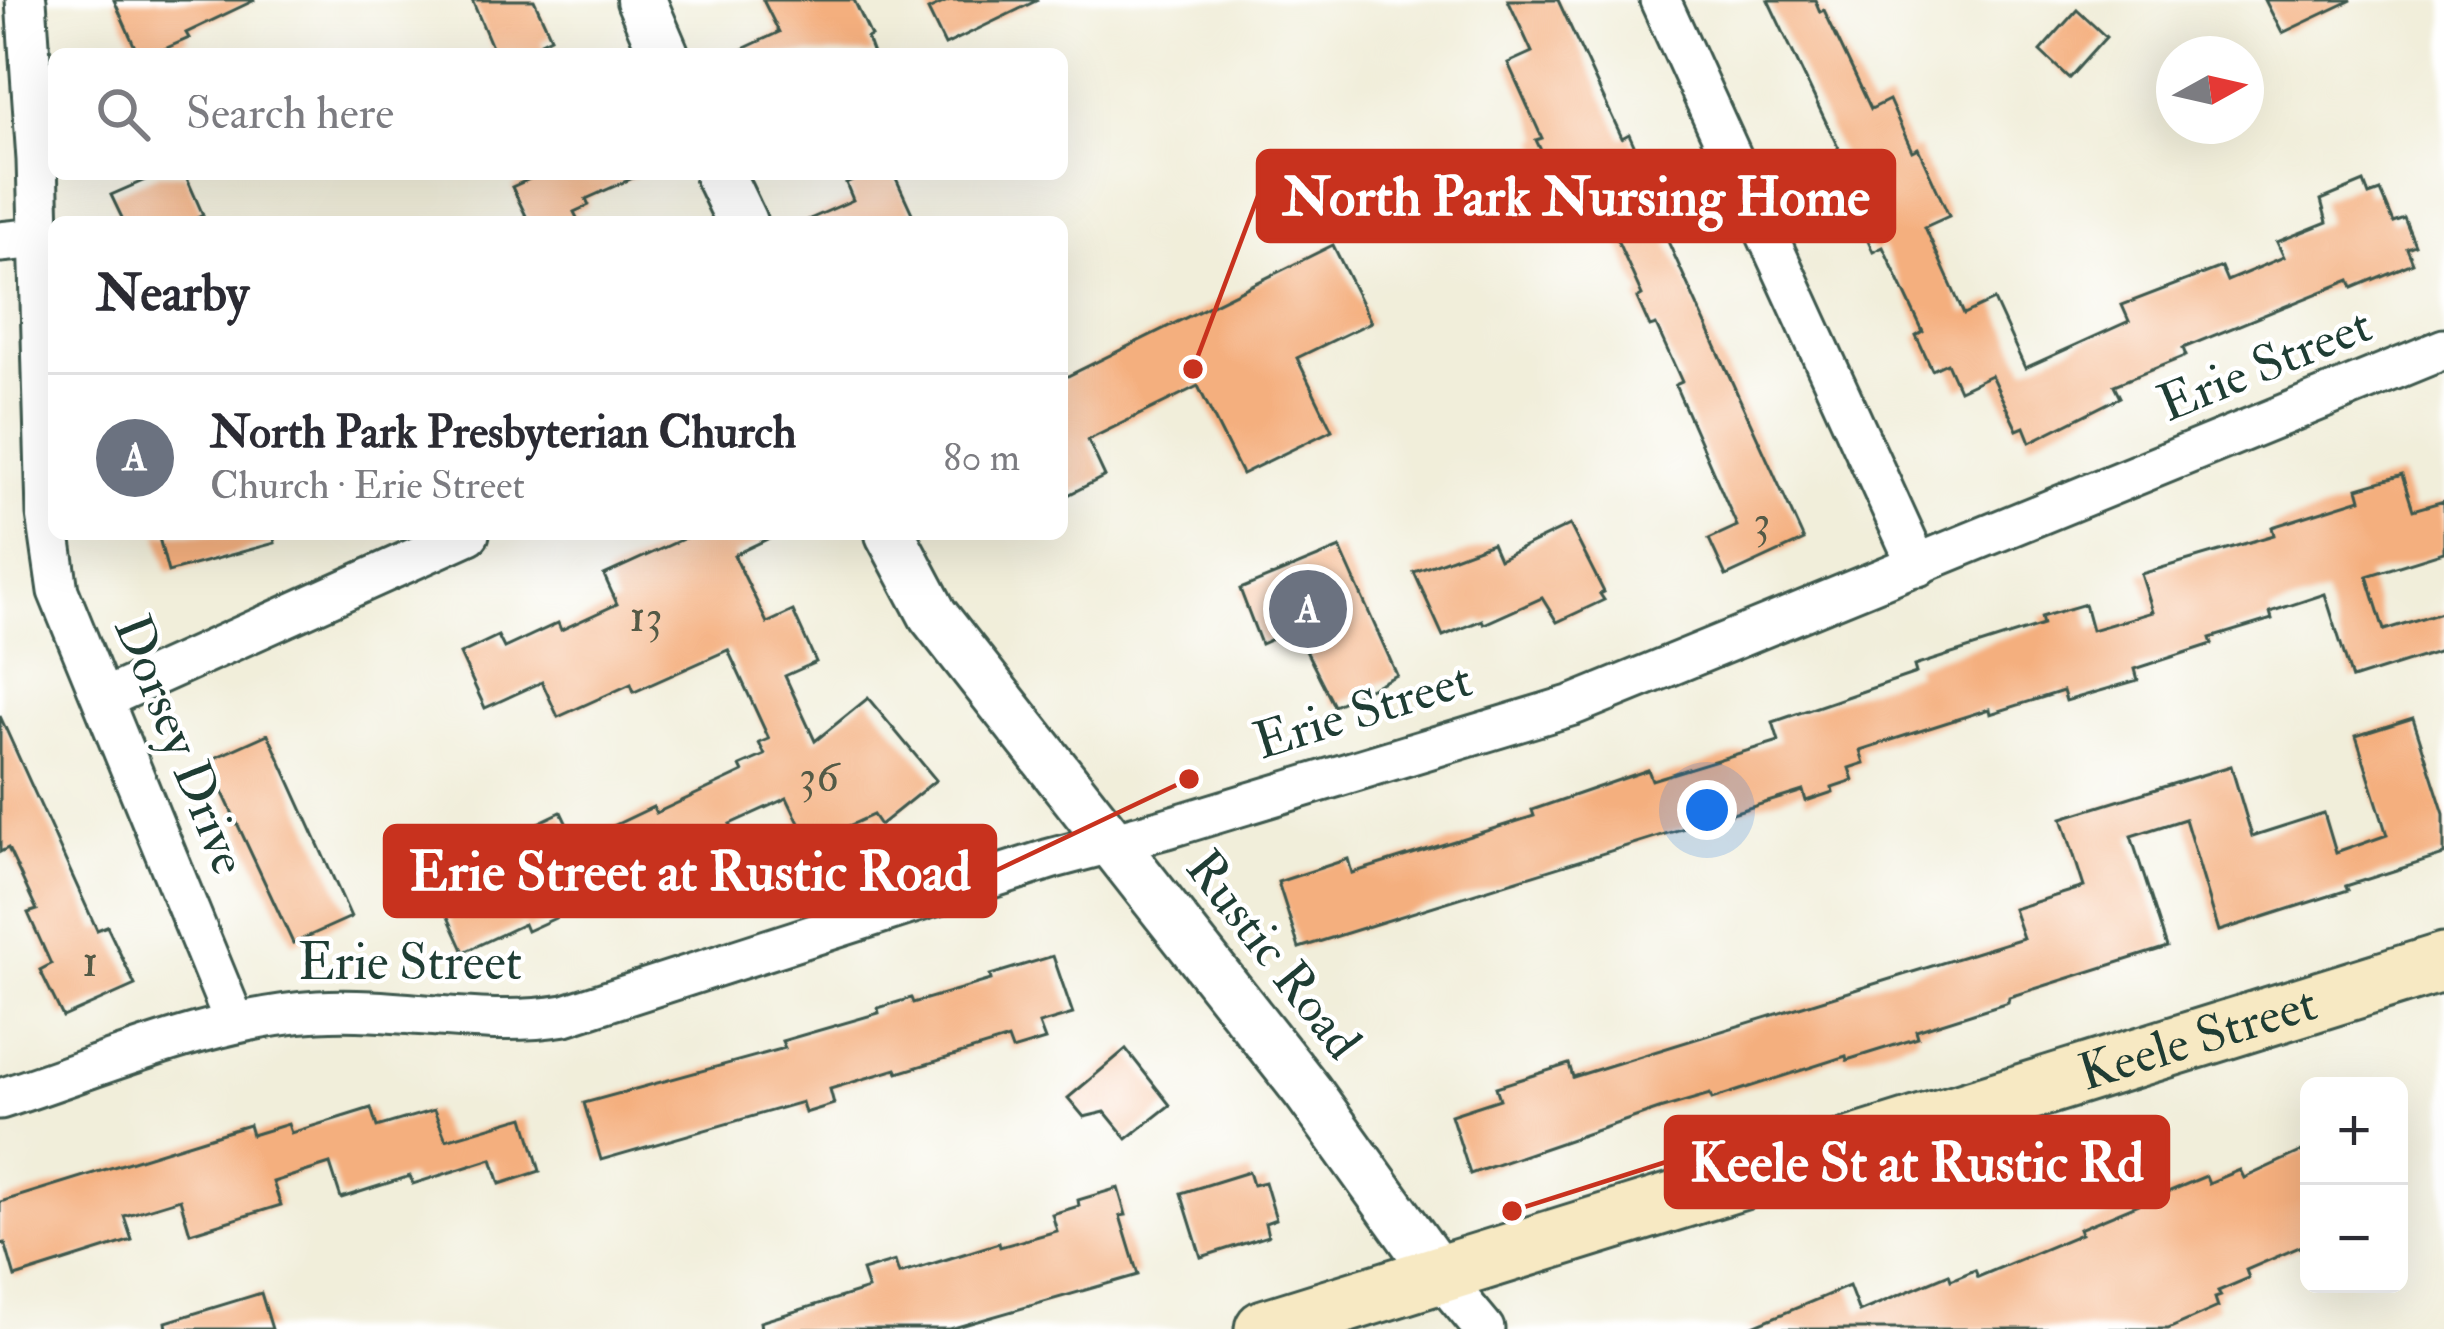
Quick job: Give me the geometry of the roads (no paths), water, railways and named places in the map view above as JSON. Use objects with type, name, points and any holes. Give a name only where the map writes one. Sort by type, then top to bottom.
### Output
[{"type":"main road","name":"Keele Street","points":[[1264,1329],[2444,962]]},
{"type":"street","name":"Dorsey Drive","points":[[26,0],[40,238],[48,521]]},
{"type":"street","points":[[640,0],[661,48]]},
{"type":"street","points":[[1660,0],[1918,566]]},
{"type":"street","points":[[722,180],[739,216]]},
{"type":"street","points":[[0,242],[40,238]]},
{"type":"street","name":"Erie Street","points":[[0,1099],[235,1023],[283,1014],[362,1010],[522,1022],[565,1015],[1112,840],[1167,828],[1574,705],[2444,349]]},
{"type":"street","name":"Dorsey Drive","points":[[51,540],[58,591],[235,1023]]},
{"type":"street","points":[[103,699],[456,540]]},
{"type":"street","name":"Rustic Road","points":[[893,540],[933,614],[1308,1092],[1439,1275],[1484,1329]]},
{"type":"place","name":"North Park Nursing Home","points":[[1193,369]]},
{"type":"place","name":"North Park Presbyterian Church","points":[[1308,609]]},
{"type":"place","name":"Erie Street at Rustic Road","points":[[1189,779]]},
{"type":"place","name":"Keele St at Rustic Rd","points":[[1512,1211]]}]
